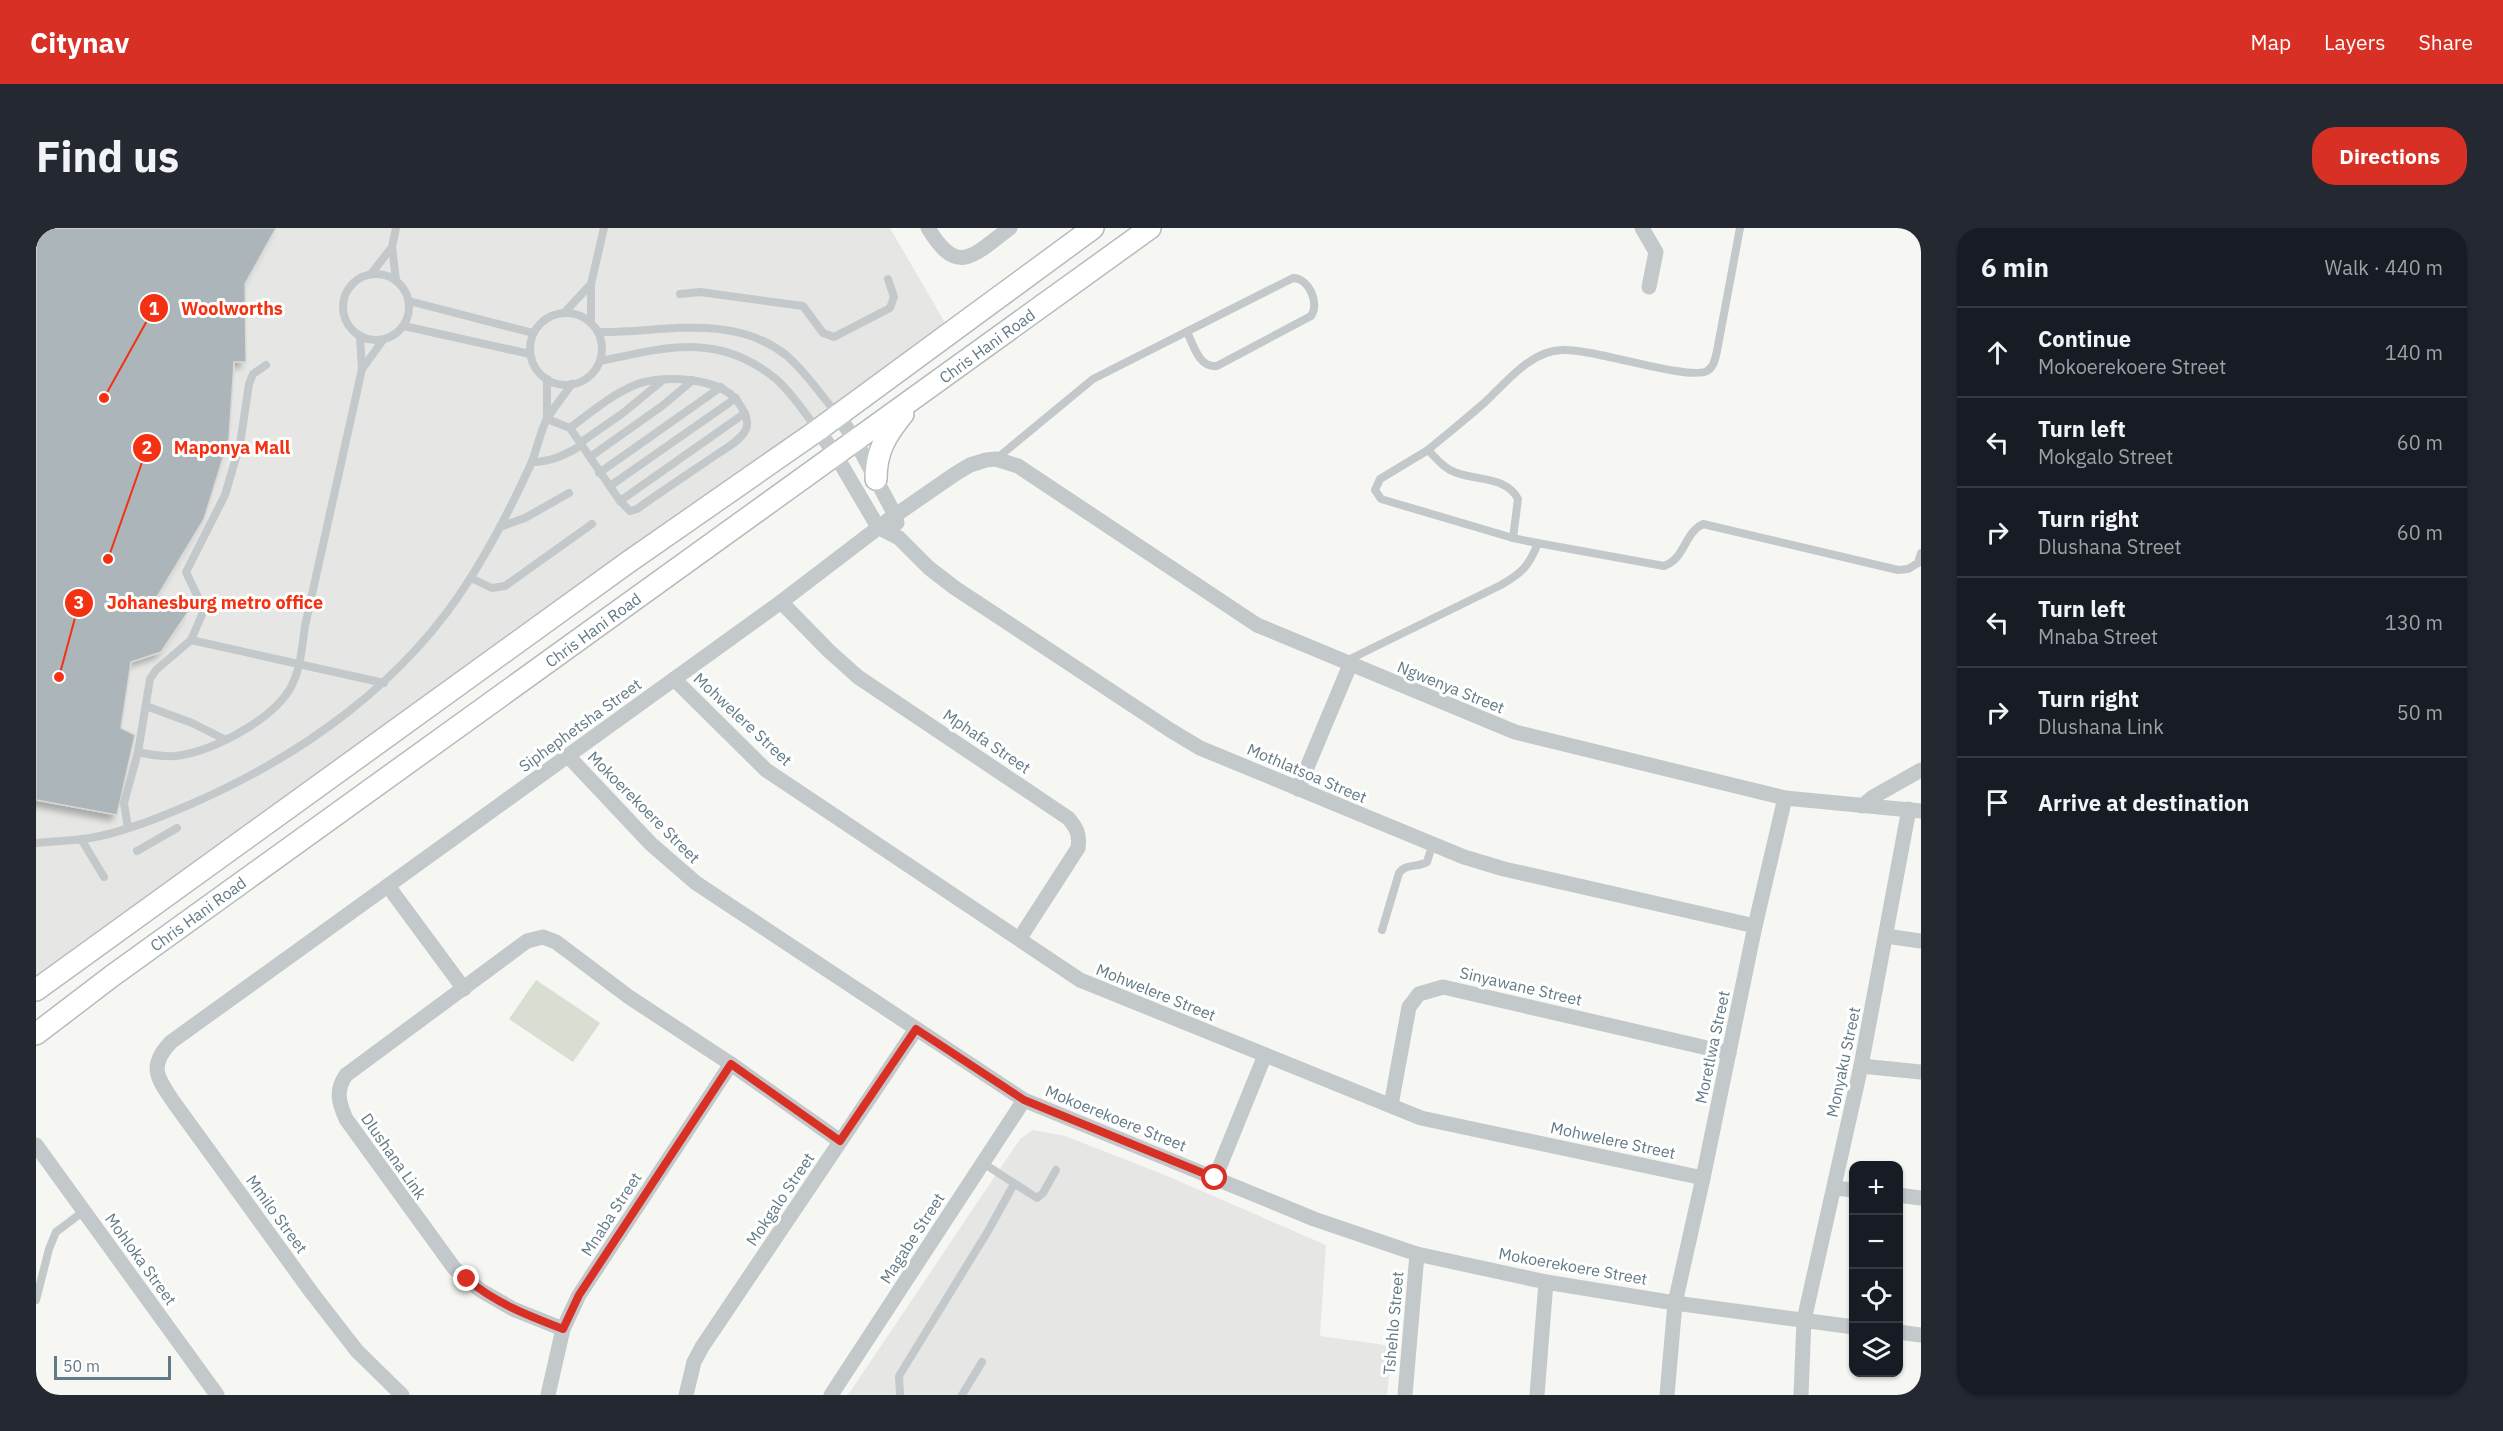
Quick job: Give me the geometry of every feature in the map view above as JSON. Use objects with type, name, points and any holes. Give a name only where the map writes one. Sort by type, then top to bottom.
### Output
[{"type":"main road","name":"Chris Hani Road","points":[[36,990],[627,563],[818,430],[1093,228]]},
{"type":"main road","name":"Chris Hani Road","points":[[39,1036],[63,1013],[1150,228]]},
{"type":"main road","points":[[876,479],[878,456],[884,440],[916,397]]},
{"type":"street","points":[[928,228],[938,244],[952,257],[960,259],[970,255],[1010,228]]},
{"type":"street","points":[[1642,228],[1656,252],[1648,287]]},
{"type":"street","points":[[837,414],[855,440],[895,515],[899,538]]},
{"type":"street","points":[[818,430],[836,454],[878,527]]},
{"type":"street","name":"Ngwenya Street","points":[[996,459],[1017,466],[1257,625],[1346,664],[1515,732],[1785,798],[1915,810]]},
{"type":"street","name":"Siphephetsha Street","points":[[171,1042],[781,602],[878,527],[969,465],[996,459]]},
{"type":"street","name":"Mothlatsoa Street","points":[[878,527],[899,538],[929,568],[955,588],[1170,730],[1214,754],[1432,846],[1503,869],[1755,926]]},
{"type":"street","name":"Mphafa Street","points":[[781,602],[858,677],[1028,789],[1074,824],[1079,832],[1078,848],[1020,938]]},
{"type":"street","points":[[1298,789],[1346,664]]},
{"type":"street","name":"Mohwelere Street","points":[[674,679],[766,770],[1080,980],[1421,1118],[1703,1178]]},
{"type":"street","name":"Mokoerekoere Street","points":[[568,756],[651,844],[696,884],[1024,1100],[1314,1219],[1417,1254],[1546,1282],[1675,1303],[1849,1326]]},
{"type":"street","points":[[1862,806],[1873,797],[1921,770]]},
{"type":"street","name":"Moretlwa Street","points":[[1666,1395],[1675,1303],[1755,926],[1785,798]]},
{"type":"street","name":"Monyaku Street","points":[[1801,1395],[1804,1320],[1915,810]]},
{"type":"street","points":[[388,886],[464,989]]},
{"type":"street","points":[[1886,936],[1921,941]]},
{"type":"street","name":"Dlushana Link","points":[[563,1329],[513,1309],[480,1290],[454,1268],[346,1119],[338,1097],[339,1088],[346,1075],[527,941],[536,938],[550,938],[629,997],[731,1064],[840,1141]]},
{"type":"street","name":"Sinyawane Street","points":[[1391,1105],[1409,1007],[1419,994],[1443,987],[1729,1053]]},
{"type":"street","name":"Mokgalo Street","points":[[686,1395],[694,1362],[702,1347],[916,1029]]},
{"type":"street","name":"Mmilo Street","points":[[171,1042],[159,1055],[156,1067],[159,1081],[357,1351],[402,1395]]},
{"type":"street","points":[[1215,1178],[1265,1055]]},
{"type":"street","name":"Mnaba Street","points":[[548,1395],[563,1329],[579,1295],[731,1064]]},
{"type":"street","points":[[1861,1066],[1921,1072]]},
{"type":"street","name":"Magabe Street","points":[[831,1395],[1024,1100]]},
{"type":"street","name":"Mohloka Street","points":[[36,1145],[213,1393]]},
{"type":"street","points":[[1834,1188],[1849,1190]]},
{"type":"street","points":[[1903,1196],[1921,1198]]},
{"type":"street","name":"Tshehlo Street","points":[[1405,1395],[1417,1254]]},
{"type":"street","points":[[1537,1395],[1546,1282]]},
{"type":"street","points":[[1903,1333],[1921,1335]]},
{"type":"lane","points":[[396,228],[392,247],[396,280]]},
{"type":"lane","points":[[591,321],[591,285],[604,228]]},
{"type":"lane","points":[[1740,228],[1714,364],[1707,370],[1689,373],[1585,352],[1563,350],[1545,352],[1514,374],[1428,450],[1380,479],[1375,490],[1381,499],[1514,538],[1664,566],[1675,561],[1693,532],[1703,524],[1898,570],[1908,569],[1918,563],[1921,554]]},
{"type":"lane","points":[[371,274],[388,276],[396,280],[407,292],[409,301],[408,318],[404,326],[391,337],[383,340],[371,340],[353,331],[344,315],[345,297],[355,282],[371,274],[392,247]]},
{"type":"lane","points":[[996,459],[1093,379],[1293,278],[1304,281],[1316,303],[1315,311],[1311,316],[1216,366],[1208,367],[1203,364],[1187,332]]},
{"type":"lane","points":[[680,294],[700,292],[803,306],[823,333],[834,337],[890,308],[894,297],[888,279]]},
{"type":"lane","points":[[565,312],[591,285]]},
{"type":"lane","points":[[409,301],[533,333]]},
{"type":"lane","points":[[565,312],[574,313],[591,321],[599,332],[603,351],[601,361],[590,376],[572,384],[563,385],[547,379],[539,372],[530,354],[533,333],[546,318],[565,312]]},
{"type":"lane","points":[[404,326],[530,354]]},
{"type":"lane","points":[[599,332],[702,327],[741,333],[768,343],[787,356],[837,414]]},
{"type":"lane","points":[[138,752],[160,757],[178,756],[197,751],[255,724],[278,706],[292,686],[300,664],[305,626],[362,369],[360,336]]},
{"type":"lane","points":[[362,369],[383,340]]},
{"type":"lane","points":[[601,361],[672,348],[699,347],[728,351],[777,380],[796,400],[818,430]]},
{"type":"lane","points":[[128,828],[124,802],[138,752],[150,679],[156,670],[192,640],[204,610],[186,572],[225,495],[240,444],[246,400],[253,374],[266,365]]},
{"type":"lane","points":[[547,379],[547,419]]},
{"type":"lane","points":[[547,419],[570,428],[599,473],[630,511],[637,509],[730,445],[745,431],[747,426],[745,413],[736,398],[721,387],[693,380],[663,380],[646,381],[625,389],[570,428]]},
{"type":"lane","points":[[532,462],[560,458],[640,400],[663,380]]},
{"type":"lane","points":[[590,457],[662,406],[693,380]]},
{"type":"lane","points":[[36,843],[81,839],[128,828],[167,814],[235,783],[322,732],[384,683],[446,613],[471,578],[500,527],[532,462],[547,419],[572,384]]},
{"type":"lane","points":[[599,473],[721,387]]},
{"type":"lane","points":[[610,486],[736,398]]},
{"type":"lane","points":[[620,501],[745,413]]},
{"type":"lane","points":[[1428,450],[1450,470],[1468,477],[1502,483],[1514,492],[1518,499],[1514,538]]},
{"type":"lane","points":[[500,527],[534,514],[569,493]]},
{"type":"lane","points":[[471,578],[492,588],[506,586],[592,524]]},
{"type":"lane","points":[[1346,664],[1518,575],[1530,562],[1538,543]]},
{"type":"lane","points":[[192,640],[384,683]]},
{"type":"lane","points":[[146,706],[192,723],[224,739]]},
{"type":"lane","points":[[137,851],[177,828]]},
{"type":"lane","points":[[81,839],[104,877]]},
{"type":"lane","points":[[1382,930],[1399,873],[1406,867],[1419,866],[1426,862],[1432,846]]},
{"type":"lane","points":[[983,1163],[1033,1197],[1039,1197],[1056,1170]]},
{"type":"lane","points":[[900,1395],[899,1376],[988,1232],[1014,1184]]},
{"type":"lane","points":[[36,1300],[49,1249],[56,1232],[84,1211]]},
{"type":"lane","points":[[962,1395],[982,1362]]},
{"type":"shaded area","points":[[36,228],[890,228],[948,328],[36,987]]},
{"type":"shaded area","points":[[536,980],[600,1023],[573,1062],[509,1019]]},
{"type":"shaded area","points":[[1033,1130],[1065,1136],[1165,1175],[1326,1245],[1320,1336],[1392,1346],[1387,1395],[848,1395],[1020,1139]]},
{"type":"building","points":[[36,228],[276,228],[245,284],[246,362],[234,362],[229,438],[204,519],[155,600],[188,612],[161,652],[131,662],[121,728],[135,735],[117,815],[36,800]]},
{"type":"place","name":"Woolworths","points":[[104,398]]},
{"type":"place","name":"Maponya Mall","points":[[108,559]]},
{"type":"place","name":"Johanesburg metro office","points":[[59,677]]},
{"type":"route","points":[[467,1279],[480,1290],[513,1309],[563,1329],[579,1295],[731,1064],[840,1141],[916,1029],[1024,1100],[1215,1178]]}]
